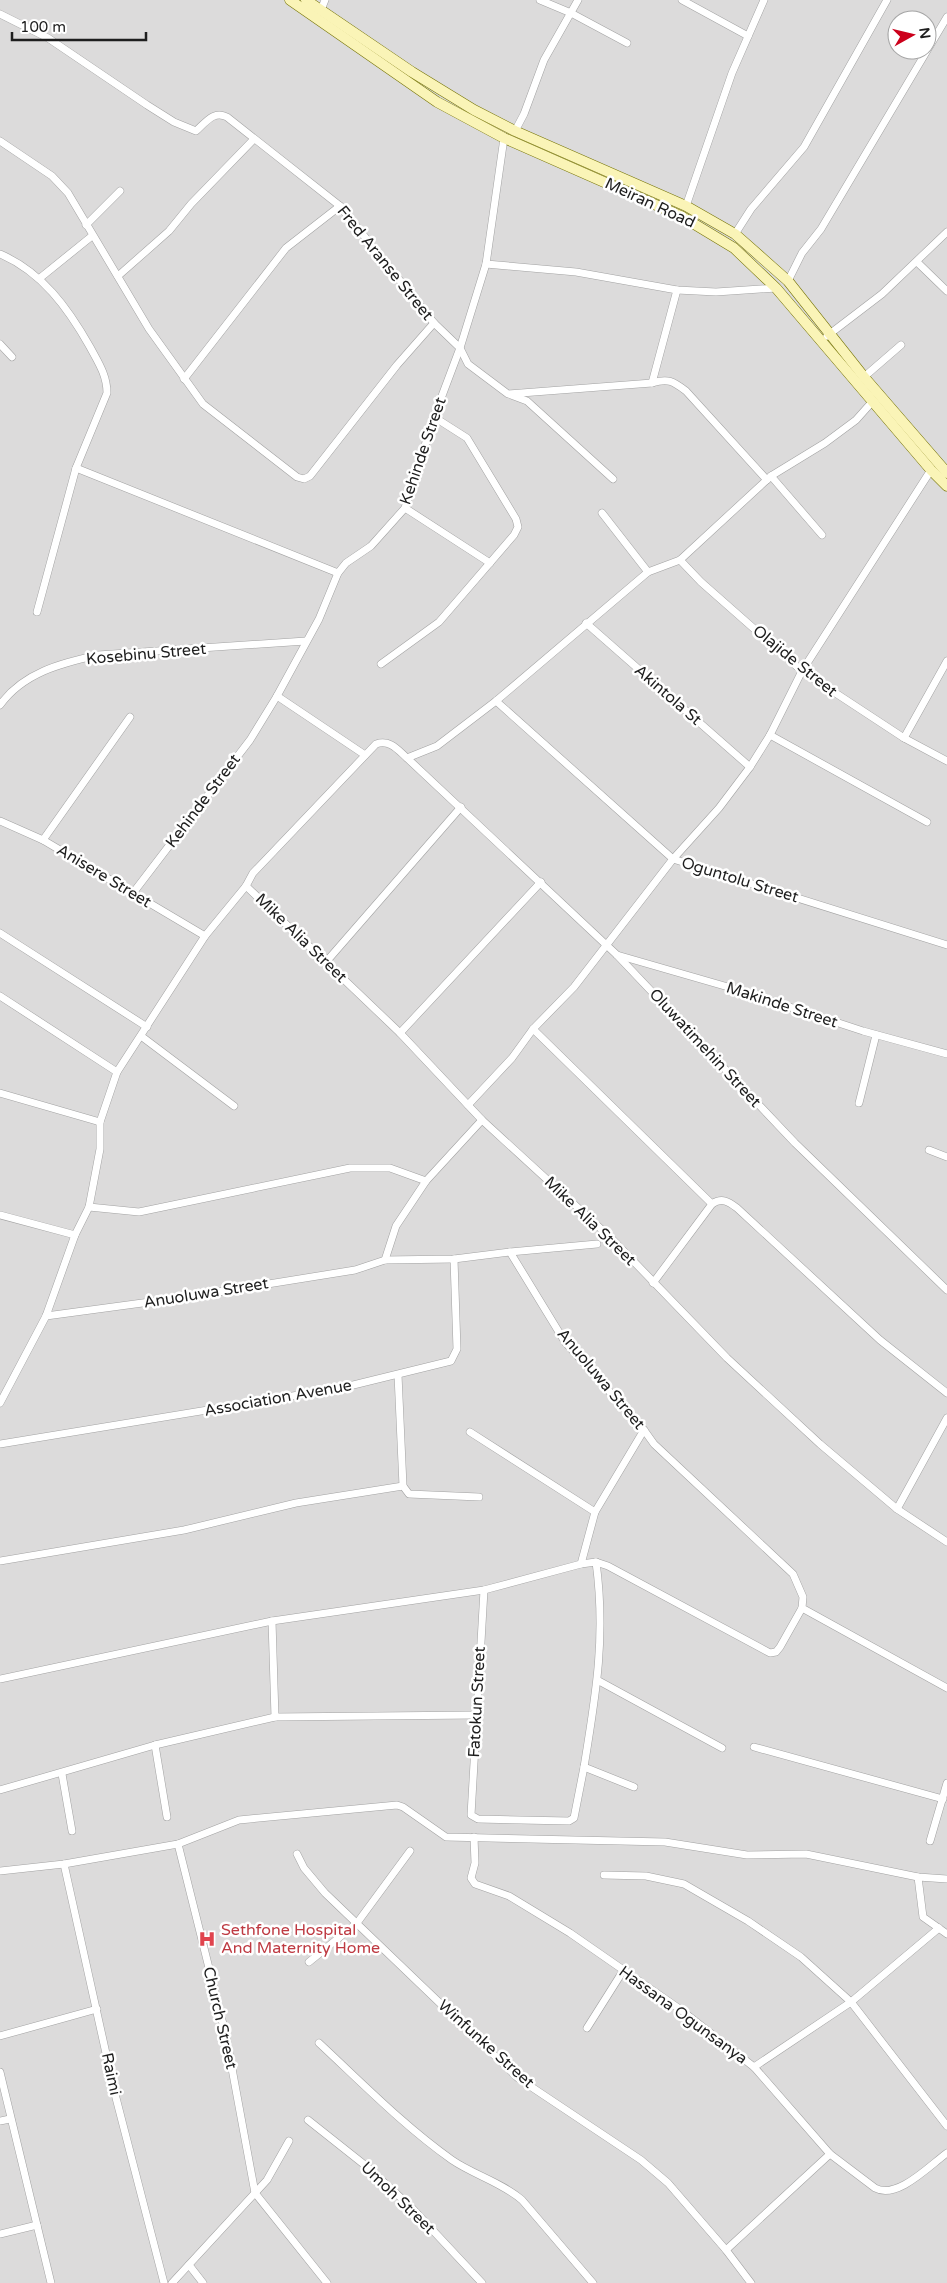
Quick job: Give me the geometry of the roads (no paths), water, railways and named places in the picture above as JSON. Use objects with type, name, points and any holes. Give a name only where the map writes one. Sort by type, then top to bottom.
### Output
[{"type":"main road","name":"Meiran Road","points":[[290,0],[437,102],[504,138],[681,216],[734,248],[776,288],[872,402],[947,486]]},
{"type":"main road","name":"Meiran Road","points":[[306,0],[412,72],[474,110],[514,131],[686,206],[735,234],[788,281],[864,376],[947,473]]},
{"type":"street","points":[[321,10],[325,0]]},
{"type":"street","points":[[540,0],[571,12],[627,43]]},
{"type":"street","points":[[514,131],[524,114],[544,60],[578,0]]},
{"type":"street","points":[[682,0],[748,36]]},
{"type":"street","points":[[686,206],[748,36],[764,0]]},
{"type":"street","points":[[735,234],[750,209],[804,147],[887,0]]},
{"type":"street","name":"Fred Aranse Street","points":[[0,14],[63,47],[174,122],[196,131],[214,114],[221,114],[254,139],[340,206],[434,323],[460,348],[468,364],[508,394],[527,401],[613,479]]},
{"type":"street","points":[[788,281],[802,253],[820,229],[947,17]]},
{"type":"street","name":"Kehinde Street","points":[[133,893],[250,740],[277,696],[319,619],[338,573],[346,563],[371,546],[406,508],[434,417],[460,348],[486,264],[504,138]]},
{"type":"street","points":[[118,276],[169,231],[191,204],[254,139]]},
{"type":"street","points":[[0,142],[60,184],[68,193],[92,236],[149,328],[184,379],[211,412],[297,477],[304,479],[310,476],[397,365],[434,323]]},
{"type":"street","points":[[86,225],[120,191]]},
{"type":"street","points":[[184,379],[286,248],[340,206]]},
{"type":"street","points":[[820,341],[882,294],[947,232]]},
{"type":"street","points":[[40,278],[92,236]]},
{"type":"street","points":[[0,254],[11,258],[40,278],[59,299],[78,326],[105,373],[108,383],[108,393],[76,468],[37,612]]},
{"type":"street","points":[[917,262],[947,291]]},
{"type":"street","points":[[486,264],[576,272],[677,290],[716,292],[776,288]]},
{"type":"street","points":[[652,384],[677,290]]},
{"type":"street","points":[[0,344],[12,356]]},
{"type":"street","points":[[864,376],[901,345]]},
{"type":"street","points":[[508,394],[652,384],[666,379],[680,387],[822,535]]},
{"type":"street","points":[[407,758],[437,746],[496,701],[648,572],[680,560],[769,478],[825,443],[856,420],[872,402]]},
{"type":"street","points":[[381,664],[439,622],[490,564],[514,535],[518,527],[516,519],[466,438],[460,432],[434,417]]},
{"type":"street","points":[[76,468],[338,573]]},
{"type":"street","points":[[468,1105],[512,1058],[533,1029],[574,986],[673,859],[719,808],[750,767],[770,735],[802,671],[931,470]]},
{"type":"street","points":[[406,508],[490,564]]},
{"type":"street","points":[[602,513],[648,572]]},
{"type":"street","name":"Olajide Street","points":[[680,560],[701,582],[802,671],[904,738],[947,760]]},
{"type":"street","name":"Akintola St","points":[[586,623],[750,767]]},
{"type":"street","name":"Kosebinu Street","points":[[0,704],[10,693],[34,675],[74,660],[98,655],[306,641]]},
{"type":"street","points":[[904,738],[947,661]]},
{"type":"street","points":[[0,1403],[46,1316],[75,1235],[89,1207],[100,1149],[100,1122],[117,1072],[205,936],[246,886],[253,873],[365,755],[277,696]]},
{"type":"street","name":"Oguntolu Street","points":[[496,701],[673,859],[947,945]]},
{"type":"street","points":[[43,840],[130,717]]},
{"type":"street","points":[[770,735],[927,822]]},
{"type":"street","name":"Oluwatimehin Street","points":[[365,755],[376,744],[382,742],[390,744],[461,807],[617,955],[795,1143],[947,1290]]},
{"type":"street","points":[[326,962],[461,807]]},
{"type":"street","name":"Anisere Street","points":[[0,821],[43,840],[205,936]]},
{"type":"street","points":[[400,1033],[541,882]]},
{"type":"street","name":"Mike Alia Street","points":[[246,886],[400,1033],[482,1120],[612,1239],[727,1358],[820,1444],[897,1509],[947,1542]]},
{"type":"street","points":[[0,933],[147,1027]]},
{"type":"street","name":"Makinde Street","points":[[617,955],[735,989],[876,1035],[947,1054]]},
{"type":"street","points":[[0,996],[117,1072]]},
{"type":"street","points":[[533,1029],[712,1204]]},
{"type":"street","points":[[859,1103],[876,1035]]},
{"type":"street","points":[[141,1036],[234,1106]]},
{"type":"street","points":[[0,1093],[100,1122]]},
{"type":"street","points":[[385,1260],[396,1226],[426,1181],[482,1120]]},
{"type":"street","points":[[929,1150],[947,1157]]},
{"type":"street","points":[[89,1207],[139,1212],[350,1168],[390,1168],[426,1181]]},
{"type":"street","points":[[653,1283],[712,1204],[717,1201],[726,1200],[886,1345],[947,1392]]},
{"type":"street","points":[[1,1216],[75,1235]]},
{"type":"street","points":[[510,1252],[597,1244]]},
{"type":"street","name":"Anuoluwa Street","points":[[46,1316],[187,1297],[355,1270],[385,1260],[454,1259],[510,1252],[564,1342],[644,1430],[654,1444],[793,1574],[803,1596],[802,1608]]},
{"type":"street","name":"Association Avenue","points":[[0,1444],[341,1388],[451,1361],[458,1349],[454,1259]]},
{"type":"street","points":[[398,1375],[403,1486],[409,1494],[479,1497]]},
{"type":"street","points":[[897,1509],[947,1418]]},
{"type":"street","points":[[581,1564],[595,1512],[644,1430]]},
{"type":"street","points":[[470,1432],[501,1454],[595,1512]]},
{"type":"street","points":[[0,1561],[184,1530],[296,1502],[403,1486]]},
{"type":"street","points":[[596,1562],[602,1602],[599,1681],[584,1767],[634,1787]]},
{"type":"street","points":[[0,1679],[272,1621],[484,1590],[581,1564],[596,1562],[608,1566],[770,1653],[776,1652],[780,1647],[802,1608],[947,1688]]},
{"type":"street","name":"Fatokun Street","points":[[484,1590],[471,1815],[478,1819],[569,1821],[574,1818],[584,1767]]},
{"type":"street","points":[[272,1621],[275,1717]]},
{"type":"street","points":[[599,1681],[722,1748]]},
{"type":"street","points":[[0,1790],[62,1774],[155,1745],[275,1717],[476,1714]]},
{"type":"street","points":[[155,1745],[167,1817]]},
{"type":"street","points":[[754,1747],[943,1799]]},
{"type":"street","points":[[62,1774],[72,1831]]},
{"type":"street","points":[[930,1841],[947,1783]]},
{"type":"street","points":[[0,1872],[64,1864],[178,1844],[239,1820],[397,1805],[403,1807],[446,1837],[474,1836],[665,1842],[747,1855],[806,1854],[918,1877],[947,1879]]},
{"type":"street","name":"Hassana Ogunsanya","points":[[474,1836],[475,1863],[471,1878],[475,1884],[509,1896],[570,1934],[682,2010],[754,2067],[830,2154],[875,2188],[887,2192],[897,2190],[947,2153]]},
{"type":"street","name":"Church Street","points":[[178,1844],[226,2036],[255,2193]]},
{"type":"street","points":[[310,1962],[357,1923],[410,1852]]},
{"type":"street","name":"Winfunke Street","points":[[297,1854],[304,1868],[357,1923],[518,2078],[641,2160],[668,2183],[726,2250],[751,2283]]},
{"type":"street","name":"Raimi","points":[[64,1864],[115,2094],[164,2283]]},
{"type":"street","points":[[604,1875],[646,1876],[684,1884],[748,1920],[801,1957],[851,2002],[947,2126]]},
{"type":"street","points":[[918,1877],[923,1917],[947,1934]]},
{"type":"street","points":[[754,2067],[851,2002],[939,1928]]},
{"type":"street","points":[[587,2028],[623,1971]]},
{"type":"street","points":[[0,2036],[97,2009]]},
{"type":"street","points":[[319,2044],[401,2118],[453,2160],[510,2190],[522,2200],[593,2283]]},
{"type":"street","points":[[0,2072],[51,2283]]},
{"type":"street","points":[[0,2121],[10,2119]]},
{"type":"street","name":"Umoh Street","points":[[308,2120],[366,2166],[411,2207],[482,2283]]},
{"type":"street","points":[[172,2283],[275,2169],[289,2141]]},
{"type":"street","points":[[726,2250],[830,2154]]},
{"type":"street","points":[[255,2193],[327,2283]]},
{"type":"street","points":[[0,2234],[37,2226]]},
{"type":"street","points":[[190,2265],[203,2283]]},
{"type":"place","name":"Sethfone Hospital And Maternity Home","points":[[207,1939]]}]
